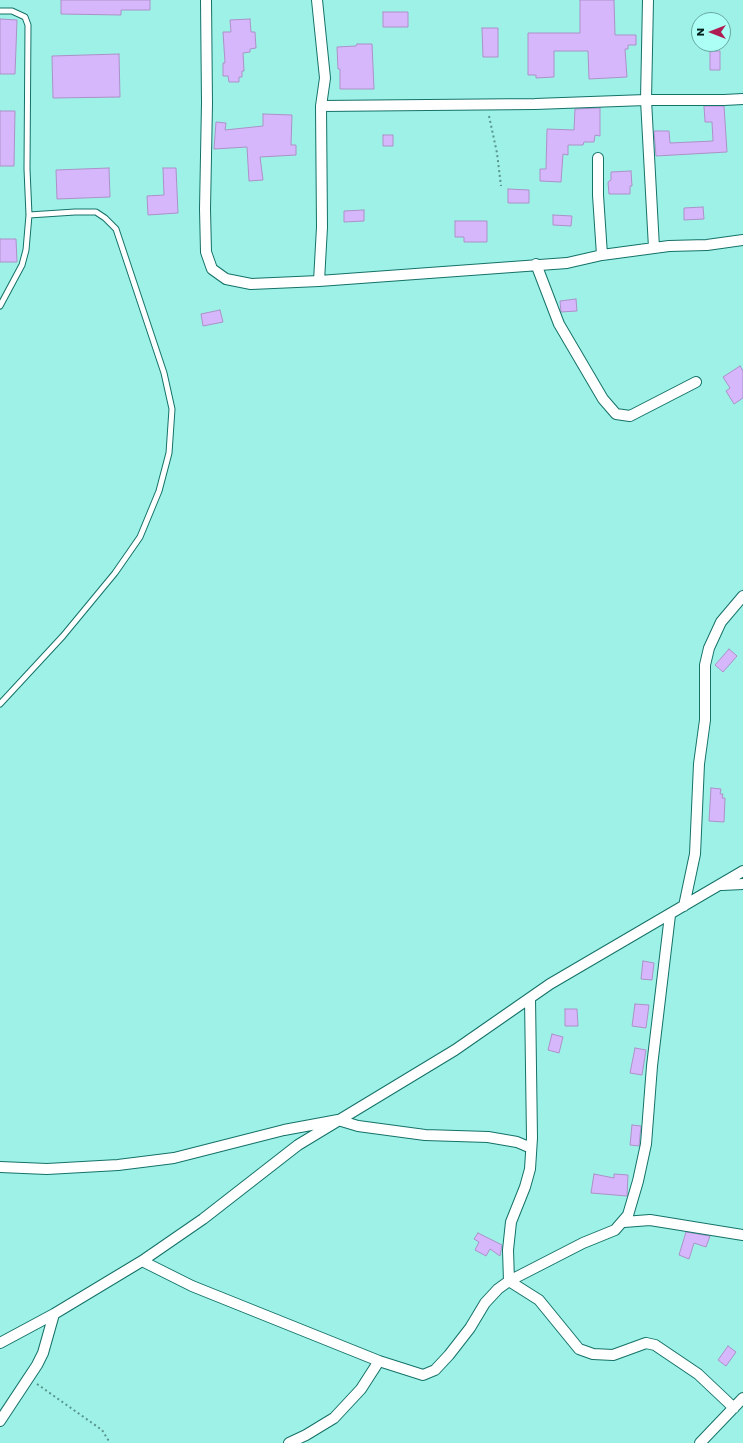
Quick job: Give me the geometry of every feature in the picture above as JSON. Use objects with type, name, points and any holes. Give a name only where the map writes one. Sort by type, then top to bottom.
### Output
[{"type":"street","points":[[206,0],[207,103],[204,209],[206,252],[212,269],[226,279],[251,284],[319,281],[536,264],[567,263],[602,255],[654,248],[743,240]]},
{"type":"street","points":[[316,0],[325,78],[321,106],[322,228],[319,281]]},
{"type":"street","points":[[648,0],[646,100],[654,248]]},
{"type":"street","points":[[321,106],[743,99]]},
{"type":"street","points":[[598,158],[598,195],[602,255]]},
{"type":"street","points":[[536,264],[558,324],[603,399],[616,414],[630,416],[696,382]]},
{"type":"street","points":[[684,906],[695,854],[699,764],[705,720],[705,665],[709,648],[721,622],[743,596]]},
{"type":"street","points":[[0,1343],[54,1314],[142,1261],[203,1219],[298,1145],[455,1050],[550,984],[743,871]]},
{"type":"street","points":[[720,885],[743,884]]},
{"type":"street","points":[[142,1261],[192,1286],[378,1361],[418,1374],[429,1373],[449,1355],[470,1328],[485,1303],[498,1289],[509,1281],[583,1243],[615,1230],[624,1222],[633,1203],[646,1144],[652,1066],[670,915]]},
{"type":"street","points":[[509,1281],[508,1250],[511,1222],[525,1187],[530,1169],[530,998]]},
{"type":"street","points":[[0,1167],[47,1169],[118,1165],[174,1158],[278,1132],[338,1120],[358,1126],[418,1134],[488,1137],[517,1142],[531,1148]]},
{"type":"street","points":[[624,1222],[650,1220],[743,1235]]},
{"type":"street","points":[[509,1281],[539,1300],[579,1349],[593,1354],[613,1355],[646,1343],[655,1345],[698,1374],[734,1408]]},
{"type":"street","points":[[0,1421],[43,1352],[54,1314]]},
{"type":"street","points":[[289,1443],[306,1435],[334,1418],[361,1389],[378,1361]]},
{"type":"street","points":[[700,1443],[743,1398]]},
{"type":"lane","points":[[0,11],[12,11],[25,17],[28,26],[27,169],[29,216],[26,250],[22,265],[0,306]]},
{"type":"lane","points":[[0,704],[63,636],[115,573],[140,537],[161,483],[169,453],[172,409],[164,373],[116,229],[105,218],[96,212],[75,212],[29,216]]},
{"type":"path","points":[[486,104],[497,153],[501,186]]},
{"type":"path","points":[[28,1378],[102,1430],[110,1443]]},
{"type":"building","points":[[61,0],[150,0],[150,10],[121,10],[121,15],[61,14]]},
{"type":"building","points":[[580,0],[614,0],[615,35],[636,35],[636,45],[628,45],[628,49],[625,49],[627,77],[589,79],[588,51],[554,51],[554,77],[536,78],[536,75],[528,75],[528,33],[580,33]]},
{"type":"building","points":[[383,12],[408,12],[408,27],[383,27]]},
{"type":"building","points":[[0,19],[17,20],[15,74],[0,74]]},
{"type":"building","points":[[250,19],[251,32],[255,32],[256,48],[250,49],[250,52],[243,53],[244,71],[242,71],[242,77],[239,77],[239,82],[229,82],[228,76],[223,76],[223,63],[225,63],[223,32],[231,32],[230,20]]},
{"type":"building","points":[[482,28],[498,28],[498,57],[483,57]]},
{"type":"building","points":[[357,44],[372,44],[374,89],[340,89],[340,69],[338,69],[337,47],[356,46]]},
{"type":"building","points":[[710,52],[720,52],[720,70],[710,70]]},
{"type":"building","points":[[119,54],[120,97],[53,98],[52,56]]},
{"type":"building","points":[[704,106],[724,106],[727,152],[656,156],[654,131],[669,131],[670,143],[713,141],[712,122],[705,122]]},
{"type":"building","points":[[600,108],[600,136],[595,135],[594,142],[584,142],[583,145],[568,145],[568,155],[563,154],[561,182],[540,181],[540,169],[546,169],[547,129],[574,130],[575,109]]},
{"type":"building","points":[[0,111],[15,111],[14,166],[0,166]]},
{"type":"building","points":[[263,114],[292,115],[291,145],[296,145],[296,155],[260,157],[263,180],[249,181],[247,147],[214,149],[216,122],[226,123],[225,130],[263,126]]},
{"type":"building","points":[[383,135],[393,135],[393,146],[383,146]]},
{"type":"building","points":[[109,168],[110,197],[57,199],[56,170]]},
{"type":"building","points":[[163,168],[176,168],[178,213],[148,215],[147,196],[164,195]]},
{"type":"building","points":[[631,171],[632,186],[630,186],[630,194],[609,194],[608,182],[611,180],[611,172]]},
{"type":"building","points":[[508,189],[529,190],[529,203],[508,203]]},
{"type":"building","points":[[703,207],[704,219],[684,220],[684,208]]},
{"type":"building","points":[[364,210],[364,221],[344,222],[344,211]]},
{"type":"building","points":[[553,215],[572,216],[571,226],[553,225]]},
{"type":"building","points":[[455,221],[487,221],[487,242],[464,242],[464,237],[455,237]]},
{"type":"building","points":[[0,239],[16,239],[17,262],[0,262]]},
{"type":"building","points":[[576,299],[577,311],[561,312],[560,301]]},
{"type":"building","points":[[220,310],[223,322],[203,326],[201,314]]},
{"type":"building","points":[[740,366],[743,371],[743,398],[734,404],[726,391],[730,388],[723,377]]},
{"type":"building","points":[[729,649],[737,656],[723,672],[715,665]]},
{"type":"building","points":[[711,788],[721,789],[720,794],[723,794],[722,798],[725,798],[724,822],[709,821]]},
{"type":"building","points":[[643,961],[654,963],[652,980],[641,979]]},
{"type":"building","points":[[635,1004],[649,1005],[646,1028],[632,1026]]},
{"type":"building","points":[[565,1009],[577,1009],[578,1026],[565,1026]]},
{"type":"building","points":[[552,1034],[563,1037],[559,1053],[548,1050]]},
{"type":"building","points":[[635,1048],[646,1050],[642,1075],[630,1073]]},
{"type":"building","points":[[632,1125],[641,1126],[639,1146],[630,1145]]},
{"type":"building","points":[[594,1174],[614,1178],[614,1174],[628,1175],[627,1196],[591,1193]]},
{"type":"building","points":[[686,1232],[710,1236],[706,1247],[694,1243],[689,1259],[679,1255]]},
{"type":"building","points":[[478,1233],[502,1245],[500,1256],[490,1249],[486,1256],[475,1250],[479,1242],[474,1239]]},
{"type":"building","points":[[728,1346],[736,1352],[726,1366],[718,1360]]}]
